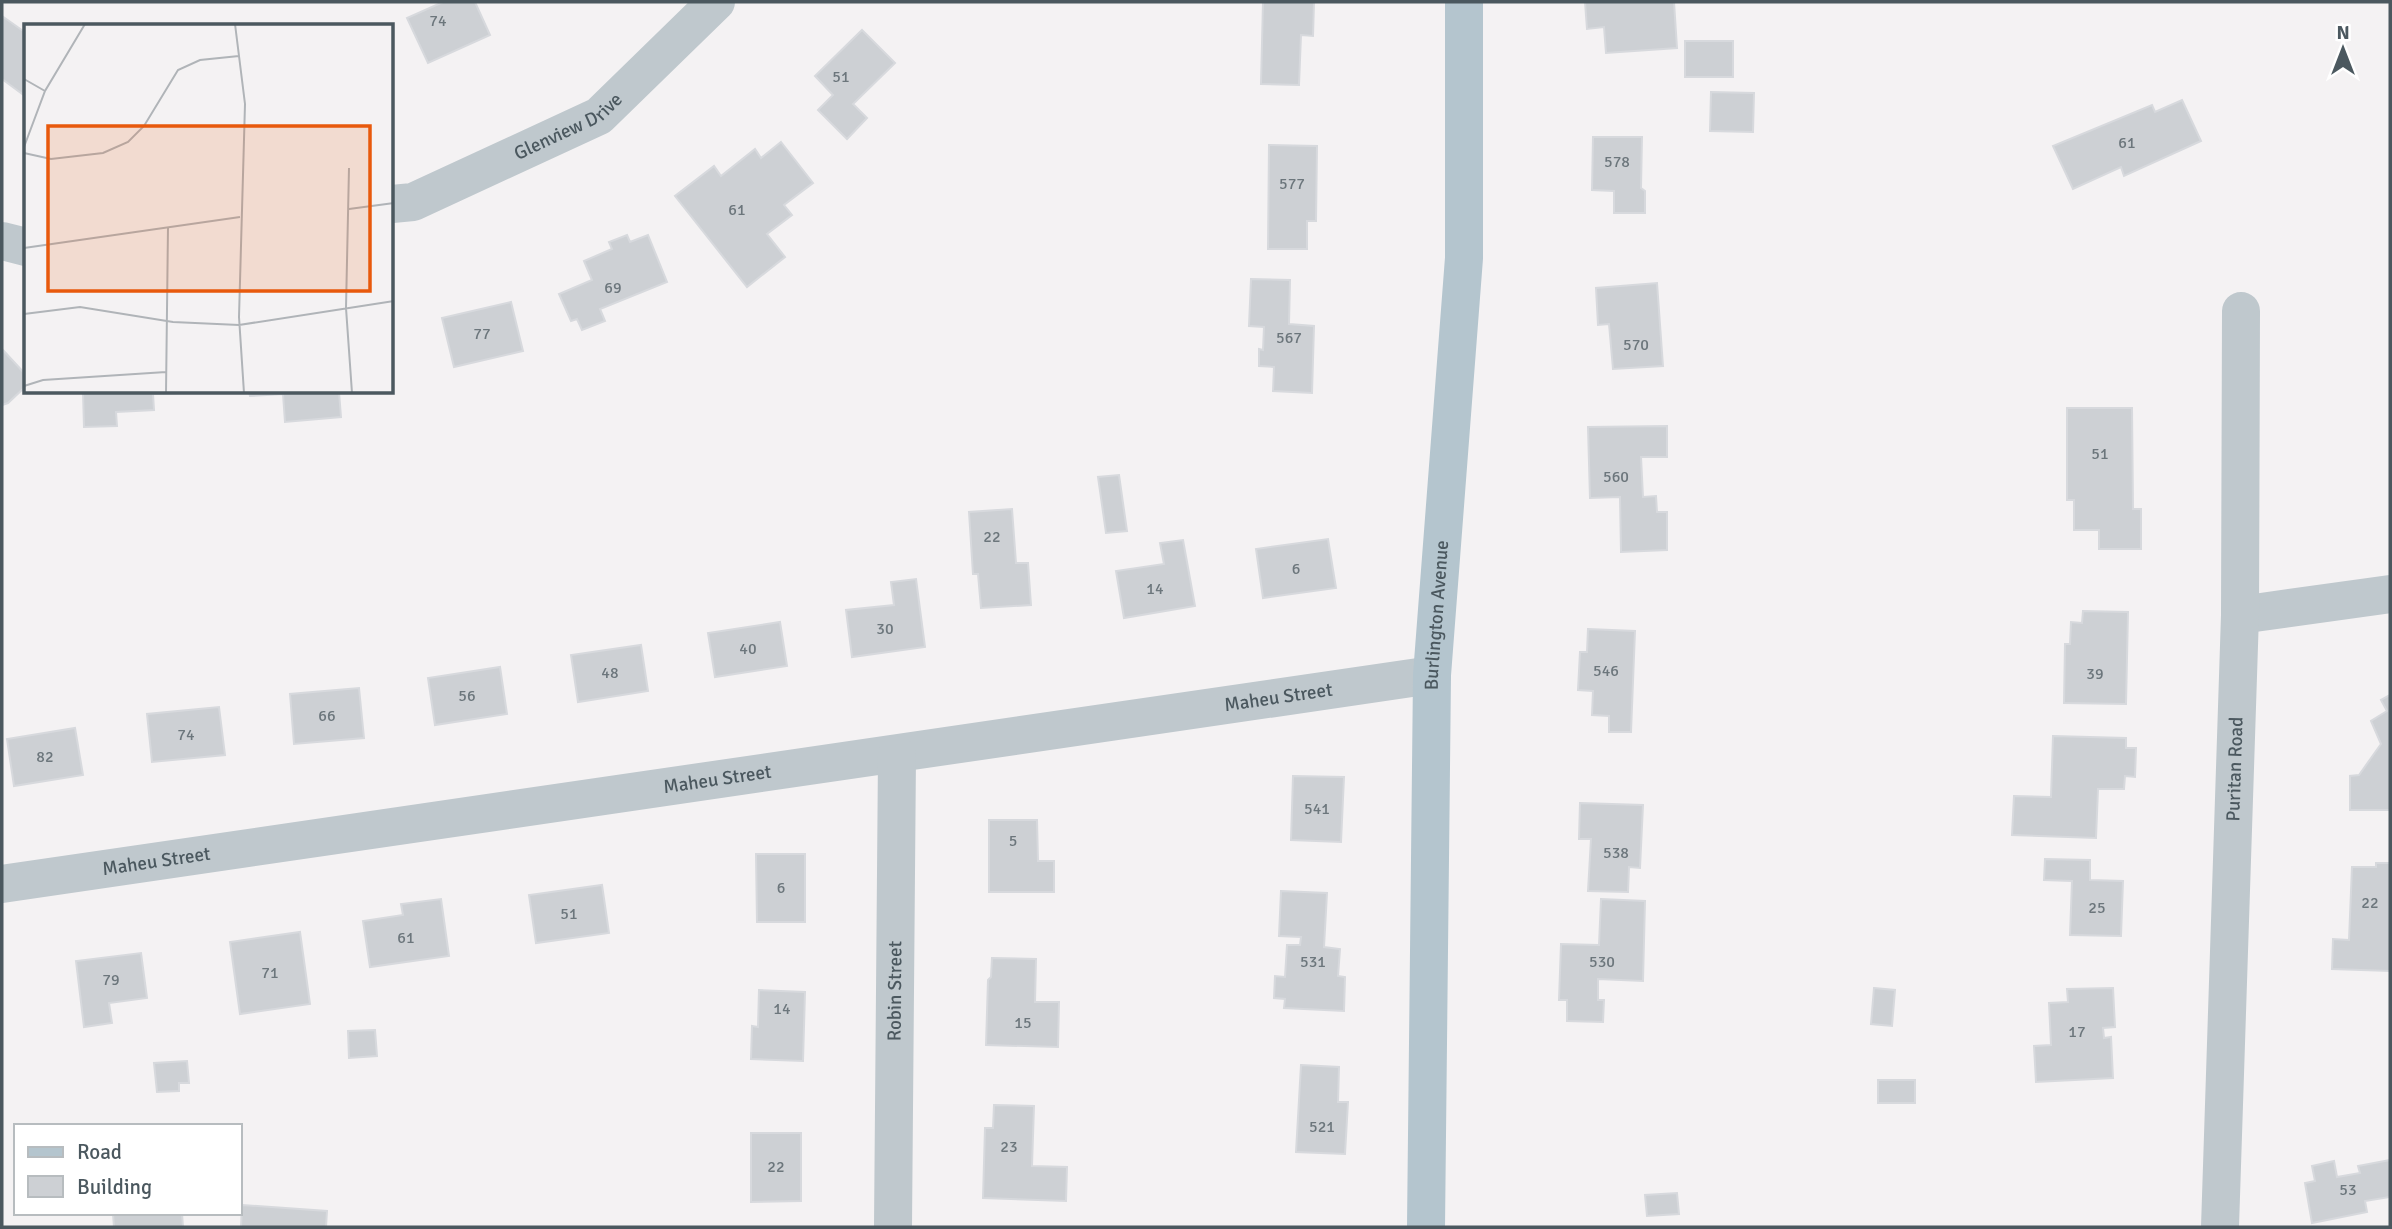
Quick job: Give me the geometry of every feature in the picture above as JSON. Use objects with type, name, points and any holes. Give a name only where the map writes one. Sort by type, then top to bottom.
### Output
[{"type":"main road","name":"Burlington Avenue","points":[[1426,1227],[1432,675],[1464,258],[1464,2]]},
{"type":"street","name":"Glenview Drive","points":[[394,204],[413,202],[599,116],[716,2]]},
{"type":"street","points":[[2,241],[24,246]]},
{"type":"street","name":"Puritan Road","points":[[2220,1227],[2240,615],[2241,311]]},
{"type":"street","points":[[2240,615],[2390,594]]},
{"type":"street","name":"Maheu Street","points":[[2,884],[1432,675]]},
{"type":"street","name":"Robin Street","points":[[893,1227],[897,755]]},
{"type":"building","points":[[443,2],[475,2],[490,35],[428,63],[407,18]]},
{"type":"building","points":[[1263,2],[1314,2],[1313,36],[1301,35],[1299,85],[1261,84]]},
{"type":"building","points":[[1585,2],[1674,2],[1677,48],[1606,53],[1604,27],[1587,29]]},
{"type":"building","points":[[2,16],[24,32],[24,95],[2,79]]},
{"type":"building","points":[[862,30],[895,63],[853,104],[867,118],[847,139],[818,110],[833,95],[815,76]]},
{"type":"building","points":[[1685,41],[1733,41],[1733,77],[1685,77]]},
{"type":"building","points":[[1711,92],[1754,93],[1753,132],[1710,131]]},
{"type":"building","points":[[2182,100],[2201,141],[2124,176],[2121,167],[2073,189],[2053,146],[2152,105],[2155,112]]},
{"type":"building","points":[[1593,137],[1642,137],[1641,188],[1645,191],[1645,213],[1614,213],[1614,191],[1592,190]]},
{"type":"building","points":[[781,142],[813,183],[784,205],[792,215],[767,234],[785,257],[747,287],[675,196],[714,166],[721,176],[755,149],[761,158]]},
{"type":"building","points":[[1269,145],[1317,146],[1316,221],[1307,221],[1307,249],[1268,249]]},
{"type":"building","points":[[627,235],[630,242],[648,235],[667,282],[600,309],[605,321],[582,330],[577,319],[571,321],[559,294],[592,280],[584,261],[612,249],[609,242]]},
{"type":"building","points":[[1251,279],[1290,280],[1289,324],[1314,326],[1312,393],[1273,391],[1274,367],[1259,366],[1259,349],[1263,350],[1264,327],[1249,326]]},
{"type":"building","points":[[1657,283],[1663,366],[1613,369],[1609,324],[1598,325],[1596,288]]},
{"type":"building","points":[[511,302],[523,351],[454,367],[442,318]]},
{"type":"building","points":[[2,349],[24,373],[24,388],[8,403],[2,405]]},
{"type":"building","points":[[83,394],[153,394],[154,410],[116,412],[117,426],[84,427]]},
{"type":"building","points":[[250,394],[283,394],[250,396]]},
{"type":"building","points":[[283,394],[339,394],[341,417],[285,422]]},
{"type":"building","points":[[2067,408],[2132,408],[2133,509],[2141,509],[2141,549],[2099,549],[2099,530],[2074,530],[2074,500],[2067,500]]},
{"type":"building","points":[[1667,426],[1667,457],[1641,457],[1643,497],[1656,496],[1657,512],[1667,512],[1667,550],[1621,552],[1620,497],[1590,498],[1588,427]]},
{"type":"building","points":[[1119,475],[1127,531],[1106,533],[1098,477]]},
{"type":"building","points":[[1012,509],[1016,563],[1028,563],[1031,605],[981,608],[978,574],[973,574],[969,512]]},
{"type":"building","points":[[1328,539],[1336,588],[1263,598],[1256,549]]},
{"type":"building","points":[[1183,540],[1195,606],[1124,618],[1116,571],[1164,564],[1160,543]]},
{"type":"building","points":[[916,579],[925,647],[852,657],[846,610],[894,605],[891,582]]},
{"type":"building","points":[[2083,611],[2128,612],[2126,704],[2064,703],[2065,644],[2070,644],[2071,622],[2082,623]]},
{"type":"building","points":[[780,622],[787,666],[715,677],[708,633]]},
{"type":"building","points":[[1588,629],[1635,631],[1631,732],[1609,732],[1609,716],[1592,715],[1593,691],[1578,690],[1580,652],[1587,652]]},
{"type":"building","points":[[641,645],[648,691],[578,702],[571,655]]},
{"type":"building","points":[[500,667],[507,714],[435,725],[428,678]]},
{"type":"building","points":[[359,688],[364,738],[294,744],[290,694]]},
{"type":"building","points":[[2390,695],[2390,810],[2350,810],[2350,776],[2359,775],[2381,744],[2371,721],[2387,711],[2381,700]]},
{"type":"building","points":[[219,707],[225,755],[152,762],[147,714]]},
{"type":"building","points":[[75,728],[83,775],[14,786],[7,739]]},
{"type":"building","points":[[2053,736],[2126,738],[2126,748],[2136,748],[2135,777],[2125,776],[2124,789],[2098,789],[2096,838],[2012,835],[2014,796],[2051,797]]},
{"type":"building","points":[[1293,776],[1344,777],[1341,842],[1291,840]]},
{"type":"building","points":[[1580,803],[1643,805],[1640,868],[1629,867],[1628,892],[1588,891],[1591,839],[1579,839]]},
{"type":"building","points":[[989,820],[1037,820],[1038,861],[1054,861],[1054,892],[989,892]]},
{"type":"building","points":[[756,854],[805,854],[805,922],[757,922]]},
{"type":"building","points":[[2045,859],[2090,860],[2090,880],[2123,881],[2121,936],[2070,935],[2072,881],[2044,880]]},
{"type":"building","points":[[2376,863],[2390,863],[2390,971],[2332,969],[2333,939],[2349,940],[2352,867],[2376,867]]},
{"type":"building","points":[[602,885],[609,933],[536,943],[529,895]]},
{"type":"building","points":[[1281,891],[1327,893],[1324,947],[1340,949],[1338,976],[1345,977],[1344,1011],[1284,1008],[1285,999],[1274,998],[1275,976],[1285,977],[1287,945],[1300,945],[1301,937],[1279,936]]},
{"type":"building","points":[[441,899],[449,956],[370,967],[363,921],[403,915],[401,904]]},
{"type":"building","points":[[1601,899],[1645,901],[1643,981],[1598,979],[1598,1000],[1604,1000],[1603,1022],[1567,1021],[1567,1000],[1559,1000],[1561,944],[1599,945]]},
{"type":"building","points":[[300,932],[310,1004],[240,1014],[230,942]]},
{"type":"building","points":[[141,953],[147,998],[109,1003],[112,1023],[84,1027],[76,961]]},
{"type":"building","points":[[992,958],[1036,959],[1035,1002],[1059,1002],[1058,1047],[986,1045],[988,980],[991,977]]},
{"type":"building","points":[[1874,988],[1895,990],[1892,1026],[1871,1024]]},
{"type":"building","points":[[2113,988],[2115,1027],[2103,1028],[2104,1038],[2111,1037],[2113,1078],[2036,1082],[2034,1046],[2051,1045],[2049,1003],[2068,1002],[2067,989]]},
{"type":"building","points":[[759,990],[805,992],[803,1061],[751,1059],[752,1026],[758,1027]]},
{"type":"building","points":[[375,1030],[377,1056],[349,1058],[348,1031]]},
{"type":"building","points":[[187,1061],[189,1083],[179,1083],[179,1091],[157,1092],[154,1063]]},
{"type":"building","points":[[1301,1065],[1339,1067],[1338,1102],[1348,1102],[1345,1154],[1296,1152]]},
{"type":"building","points":[[1878,1080],[1915,1080],[1915,1103],[1878,1103]]},
{"type":"building","points":[[994,1105],[1034,1106],[1032,1166],[1067,1167],[1066,1201],[983,1198],[985,1128],[993,1128]]},
{"type":"building","points":[[751,1133],[801,1133],[801,1201],[751,1202]]},
{"type":"building","points":[[2390,1160],[2390,1197],[2365,1201],[2367,1212],[2312,1223],[2305,1183],[2315,1181],[2312,1166],[2334,1161],[2337,1177],[2360,1173],[2358,1166]]},
{"type":"building","points":[[1677,1193],[1679,1214],[1647,1216],[1645,1195]]},
{"type":"building","points":[[242,1205],[327,1211],[326,1227],[241,1227]]},
{"type":"building","points":[[113,1215],[182,1215],[183,1227],[114,1227]]}]
